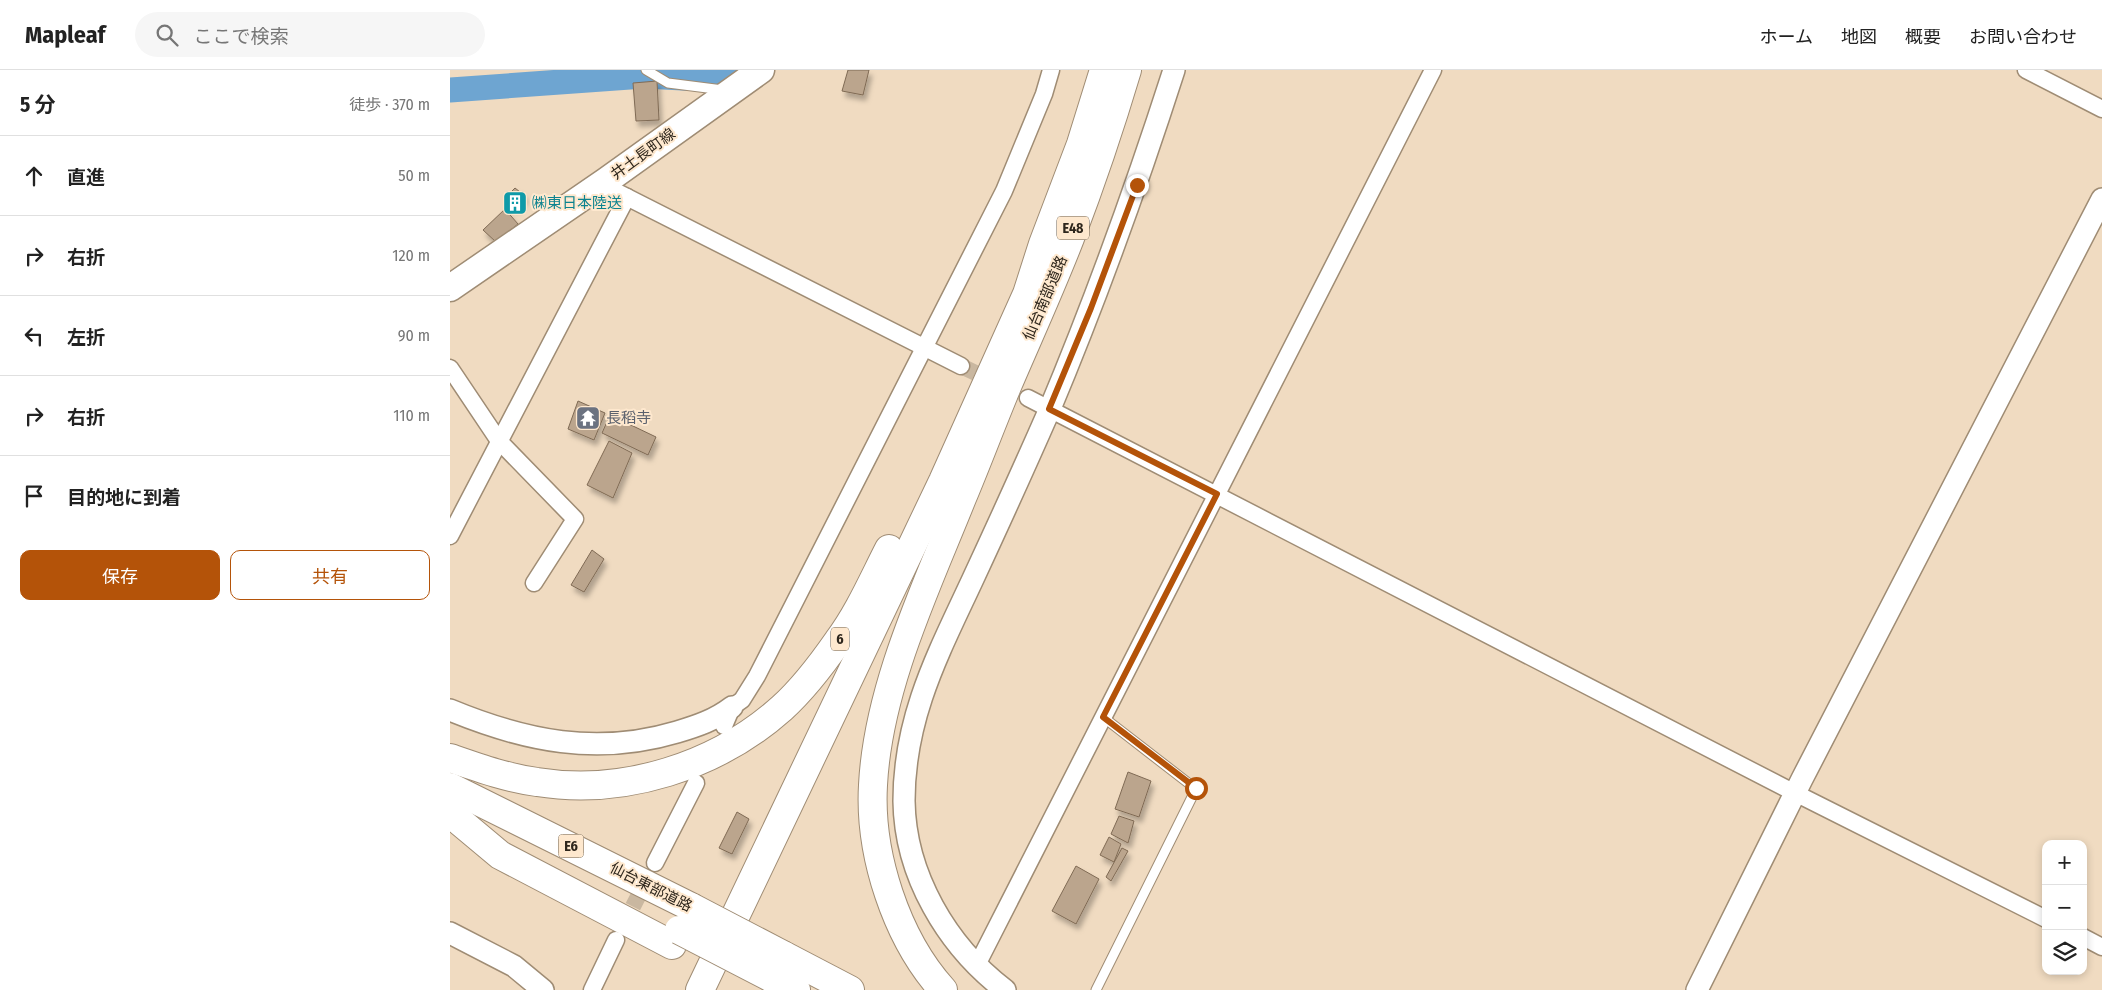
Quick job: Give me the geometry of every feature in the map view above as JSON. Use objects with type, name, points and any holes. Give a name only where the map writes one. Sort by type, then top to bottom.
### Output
[{"type":"highway","name":"仙台南部道路","points":[[1043,244],[1080,144],[1104,70]]},
{"type":"highway","name":"仙台南部道路","points":[[1018,390],[1107,136],[1128,70]]},
{"type":"highway","name":"6","points":[[450,758],[504,776],[538,782],[566,785],[604,784],[663,773],[700,761],[755,730],[783,707],[839,641],[858,609],[932,468],[1016,291],[1043,244]]},
{"type":"highway","name":"6","points":[[700,990],[943,481],[1027,294],[1043,244]]},
{"type":"highway","points":[[718,990],[823,761],[968,456],[1018,390]]},
{"type":"highway","points":[[943,990],[906,935],[882,877],[873,811],[874,777],[883,718],[899,660],[1018,390]]},
{"type":"highway","name":"仙台東部道路","points":[[450,787],[681,928]]},
{"type":"highway","name":"仙台東部道路","points":[[451,814],[681,928],[796,990]]},
{"type":"highway","name":"仙台東部道路","points":[[769,974],[850,990]]},
{"type":"main road","name":"井土長町線","points":[[450,288],[601,184],[761,70]]},
{"type":"street","points":[[450,710],[518,734],[565,743],[611,745],[652,740],[719,717],[728,717],[742,700],[757,676],[1004,191],[1044,94],[1051,70]]},
{"type":"street","points":[[1005,990],[962,951],[934,908],[918,875],[907,840],[904,800],[908,754],[915,719],[928,677],[1012,494],[1091,308],[1137,185],[1174,70]]},
{"type":"street","points":[[977,965],[1433,70]]},
{"type":"street","points":[[2026,70],[2102,109]]},
{"type":"street","points":[[601,184],[961,366]]},
{"type":"street","points":[[450,536],[627,197]]},
{"type":"street","points":[[1697,990],[1795,793],[2102,199]]},
{"type":"street","points":[[450,368],[500,441],[575,519],[534,582]]},
{"type":"street","points":[[1018,390],[1049,409],[1795,793],[2042,917]]},
{"type":"street","points":[[654,863],[696,783]]},
{"type":"street","points":[[450,933],[514,966],[543,990]]},
{"type":"street","points":[[592,990],[616,940]]},
{"type":"street","points":[[2087,940],[2102,947]]},
{"type":"lane","points":[[646,70],[668,83],[731,91]]},
{"type":"lane","points":[[1096,990],[1196,788],[1103,717]]},
{"type":"building","points":[[848,70],[869,70],[863,95],[842,91]]},
{"type":"building","points":[[657,81],[659,120],[636,121],[633,83]]},
{"type":"building","name":"㈱東日本陸送","points":[[515,188],[525,196],[515,208],[505,198]]},
{"type":"building","points":[[505,209],[518,224],[496,242],[483,230]]},
{"type":"building","points":[[578,401],[605,413],[594,440],[568,429]]},
{"type":"building","points":[[610,415],[656,437],[648,455],[602,433]]},
{"type":"building","points":[[609,441],[632,453],[613,498],[587,485]]},
{"type":"building","points":[[592,550],[604,559],[584,592],[571,585]]},
{"type":"building","points":[[1128,772],[1151,781],[1139,817],[1115,809]]},
{"type":"building","points":[[737,812],[749,819],[732,854],[719,848]]},
{"type":"building","points":[[1119,816],[1134,821],[1128,843],[1111,834]]},
{"type":"building","points":[[1109,837],[1121,844],[1114,862],[1100,855]]},
{"type":"building","points":[[1122,848],[1128,851],[1111,881],[1106,877]]},
{"type":"building","points":[[1076,866],[1099,879],[1076,924],[1052,911]]},
{"type":"waterway","points":[[450,90],[644,76],[722,80],[741,70]]},
{"type":"tunnel","points":[[961,366],[1028,398]]},
{"type":"tunnel","points":[[622,928],[648,877]]},
{"type":"place","name":"㈱東日本陸送","points":[[515,203]]},
{"type":"place","name":"長稻寺","points":[[588,418]]},
{"type":"route","points":[[1137,185],[1091,308],[1049,409],[1217,494],[1103,717],[1196,788]]}]
